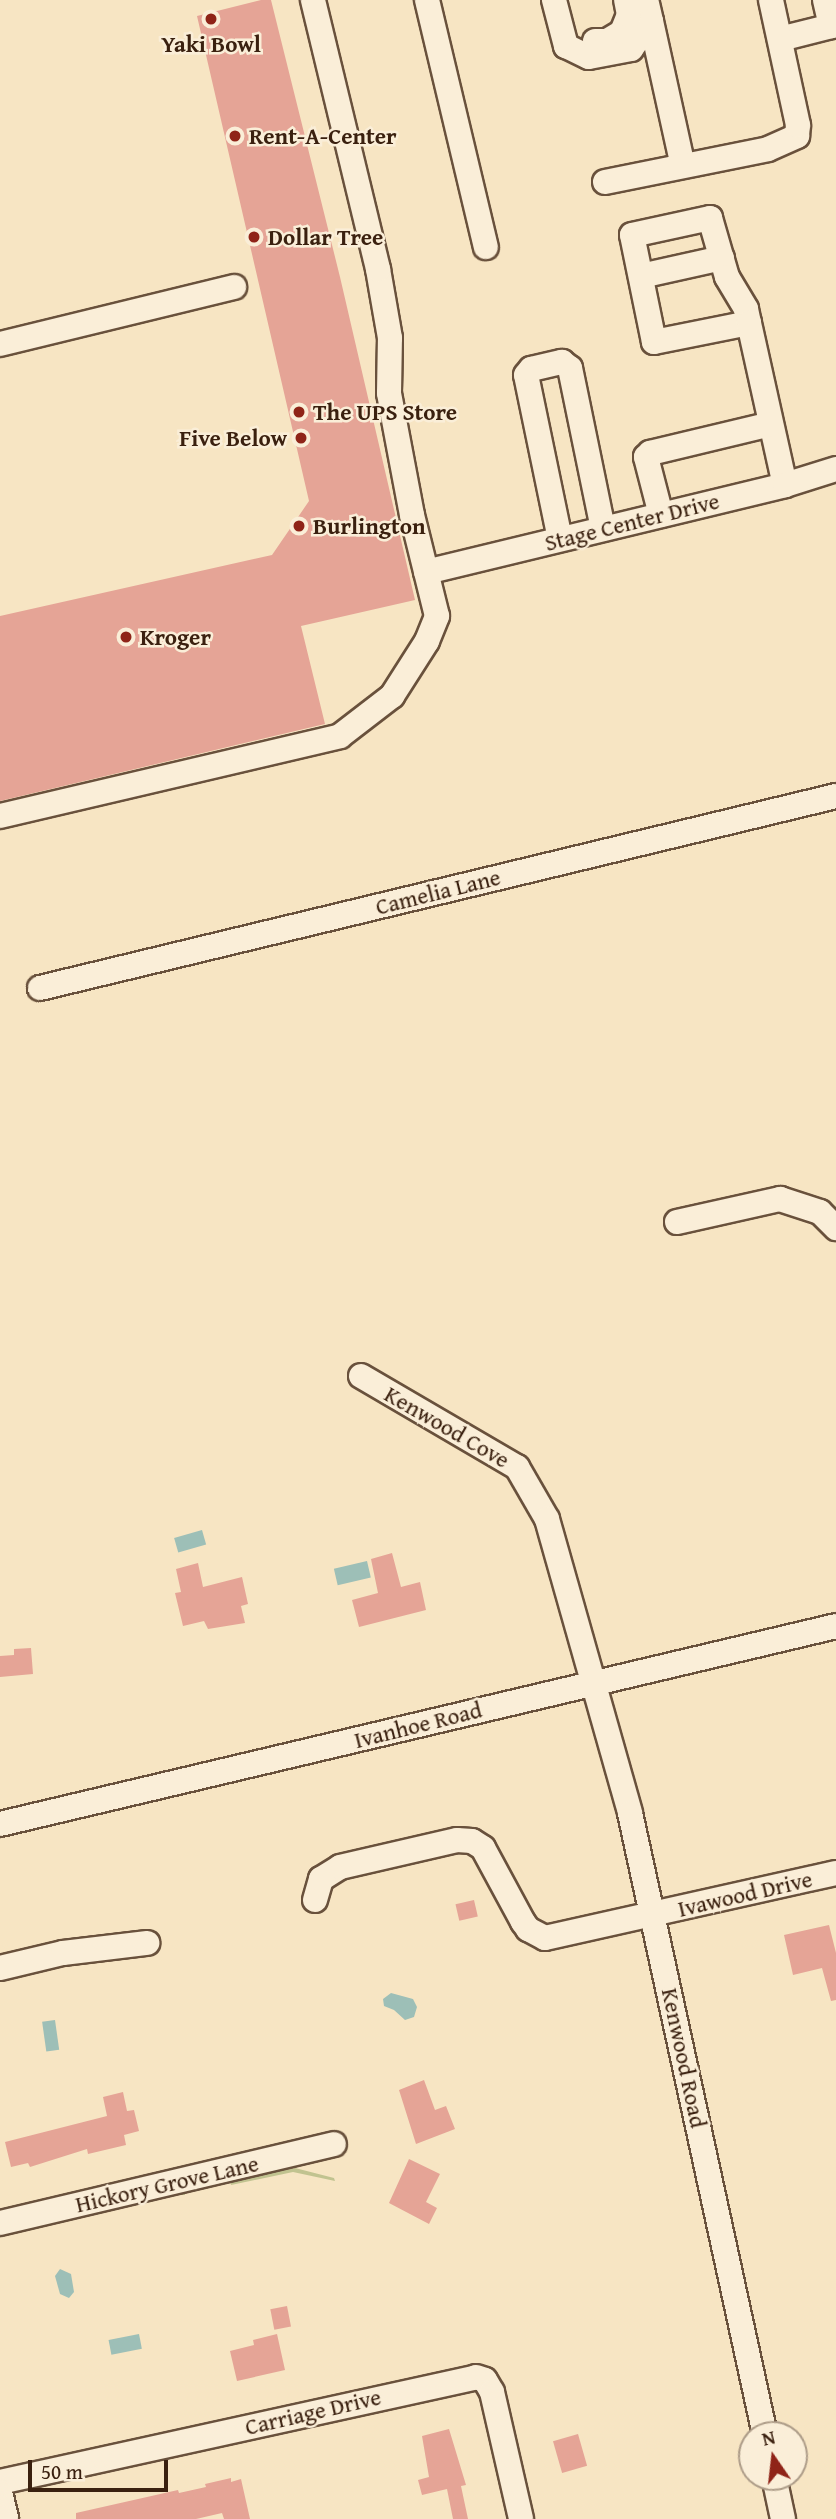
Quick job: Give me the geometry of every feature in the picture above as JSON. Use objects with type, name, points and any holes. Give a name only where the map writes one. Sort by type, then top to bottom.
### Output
[{"type":"street","points":[[0,816],[341,736],[392,696],[427,641],[437,616],[389,393],[390,338],[378,269],[313,0]]},
{"type":"street","points":[[427,0],[485,247]]},
{"type":"street","points":[[554,0],[566,46],[589,57],[631,49],[648,11]]},
{"type":"street","points":[[569,0],[577,36],[586,41],[607,41],[622,33],[629,15],[626,0]]},
{"type":"street","points":[[605,182],[768,149],[797,136],[798,125],[771,0]]},
{"type":"street","points":[[780,39],[834,25],[825,0]]},
{"type":"street","points":[[648,11],[684,166]]},
{"type":"street","points":[[747,316],[654,342],[632,235],[710,218],[727,276],[747,316],[785,485]]},
{"type":"street","points":[[640,276],[722,258]]},
{"type":"street","points":[[0,344],[234,287]]},
{"type":"street","points":[[560,539],[526,375],[531,369],[562,362],[570,368],[603,528]]},
{"type":"street","points":[[661,514],[646,457],[650,453],[771,424]]},
{"type":"street","name":"Stage Center Drive","points":[[426,572],[785,485],[836,469]]},
{"type":"street","name":"Camelia Lane","points":[[40,988],[836,796]]},
{"type":"street","points":[[677,1222],[780,1199],[820,1212],[836,1228]]},
{"type":"street","name":"Kenwood Cove","points":[[361,1376],[517,1466],[547,1519],[594,1682]]},
{"type":"street","name":"Ivanhoe Road","points":[[0,1824],[836,1626]]},
{"type":"street","name":"Kenwood Road","points":[[594,1682],[654,1915],[762,2421]]},
{"type":"street","name":"Ivawood Drive","points":[[315,1900],[321,1879],[340,1867],[466,1840],[478,1844],[488,1853],[523,1922],[545,1938],[836,1873]]},
{"type":"street","points":[[0,1968],[63,1953],[147,1943]]},
{"type":"street","name":"Hickory Grove Lane","points":[[0,2223],[334,2144]]},
{"type":"street","name":"Carriage Drive","points":[[0,2482],[476,2377],[485,2380],[492,2392],[521,2519]]},
{"type":"street","points":[[777,2491],[783,2519]]},
{"type":"street","points":[[0,2492],[6,2519]]},
{"type":"green space","points":[[295,2168],[334,2178],[335,2181],[293,2172],[231,2185],[230,2181]]},
{"type":"green space","points":[[84,2192],[185,2192],[185,2195],[84,2195]]},
{"type":"water","points":[[202,1530],[206,1544],[178,1552],[174,1538]]},
{"type":"water","points":[[367,1561],[371,1578],[338,1585],[334,1569]]},
{"type":"water","points":[[391,1993],[413,1999],[417,2007],[414,2017],[405,2020],[394,2010],[384,2006],[383,1999]]},
{"type":"water","points":[[55,2020],[59,2050],[46,2052],[42,2022]]},
{"type":"water","points":[[60,2269],[71,2274],[74,2292],[69,2298],[60,2294],[55,2276]]},
{"type":"water","points":[[139,2334],[142,2349],[111,2355],[109,2340]]},
{"type":"building","points":[[261,0],[271,0],[340,277],[415,600],[301,626],[325,724],[0,801],[0,616],[272,555],[309,501],[197,16]]},
{"type":"building","points":[[392,1553],[401,1587],[420,1582],[426,1610],[359,1627],[352,1600],[378,1593],[371,1559]]},
{"type":"building","points":[[198,1563],[203,1587],[242,1577],[248,1604],[241,1606],[245,1623],[208,1629],[204,1621],[183,1626],[175,1593],[181,1592],[176,1569]]},
{"type":"building","points":[[31,1648],[33,1674],[0,1677],[0,1656],[14,1655],[14,1649]]},
{"type":"building","points":[[474,1900],[478,1917],[459,1921],[455,1904]]},
{"type":"building","points":[[829,1925],[836,1953],[836,2000],[831,2001],[822,1968],[793,1975],[784,1935]]},
{"type":"building","points":[[424,2080],[435,2110],[446,2106],[455,2129],[416,2144],[399,2090]]},
{"type":"building","points":[[123,2092],[127,2111],[134,2110],[139,2131],[124,2135],[126,2145],[88,2154],[87,2149],[30,2167],[28,2163],[11,2167],[5,2142],[107,2116],[103,2097]]},
{"type":"building","points":[[409,2159],[440,2174],[426,2202],[437,2208],[429,2224],[389,2203]]},
{"type":"building","points":[[287,2306],[291,2327],[274,2330],[270,2309]]},
{"type":"building","points":[[277,2334],[285,2370],[237,2381],[230,2351],[254,2345],[253,2340]]},
{"type":"building","points":[[449,2429],[466,2485],[461,2486],[468,2519],[453,2519],[447,2489],[422,2495],[418,2480],[429,2477],[422,2436]]},
{"type":"building","points":[[578,2434],[587,2466],[562,2473],[553,2441]]},
{"type":"building","points":[[231,2478],[231,2482],[241,2479],[250,2519],[224,2519],[222,2513],[196,2519],[76,2519],[76,2513],[178,2490],[179,2493],[206,2487],[205,2484]]},
{"type":"place","name":"Yaki Bowl","points":[[211,19]]},
{"type":"place","name":"Rent-A-Center","points":[[235,136]]},
{"type":"place","name":"Dollar Tree","points":[[254,237]]},
{"type":"place","name":"The UPS Store","points":[[299,412]]},
{"type":"place","name":"Five Below","points":[[301,438]]},
{"type":"place","name":"Burlington","points":[[299,526]]},
{"type":"place","name":"Kroger","points":[[126,637]]}]
